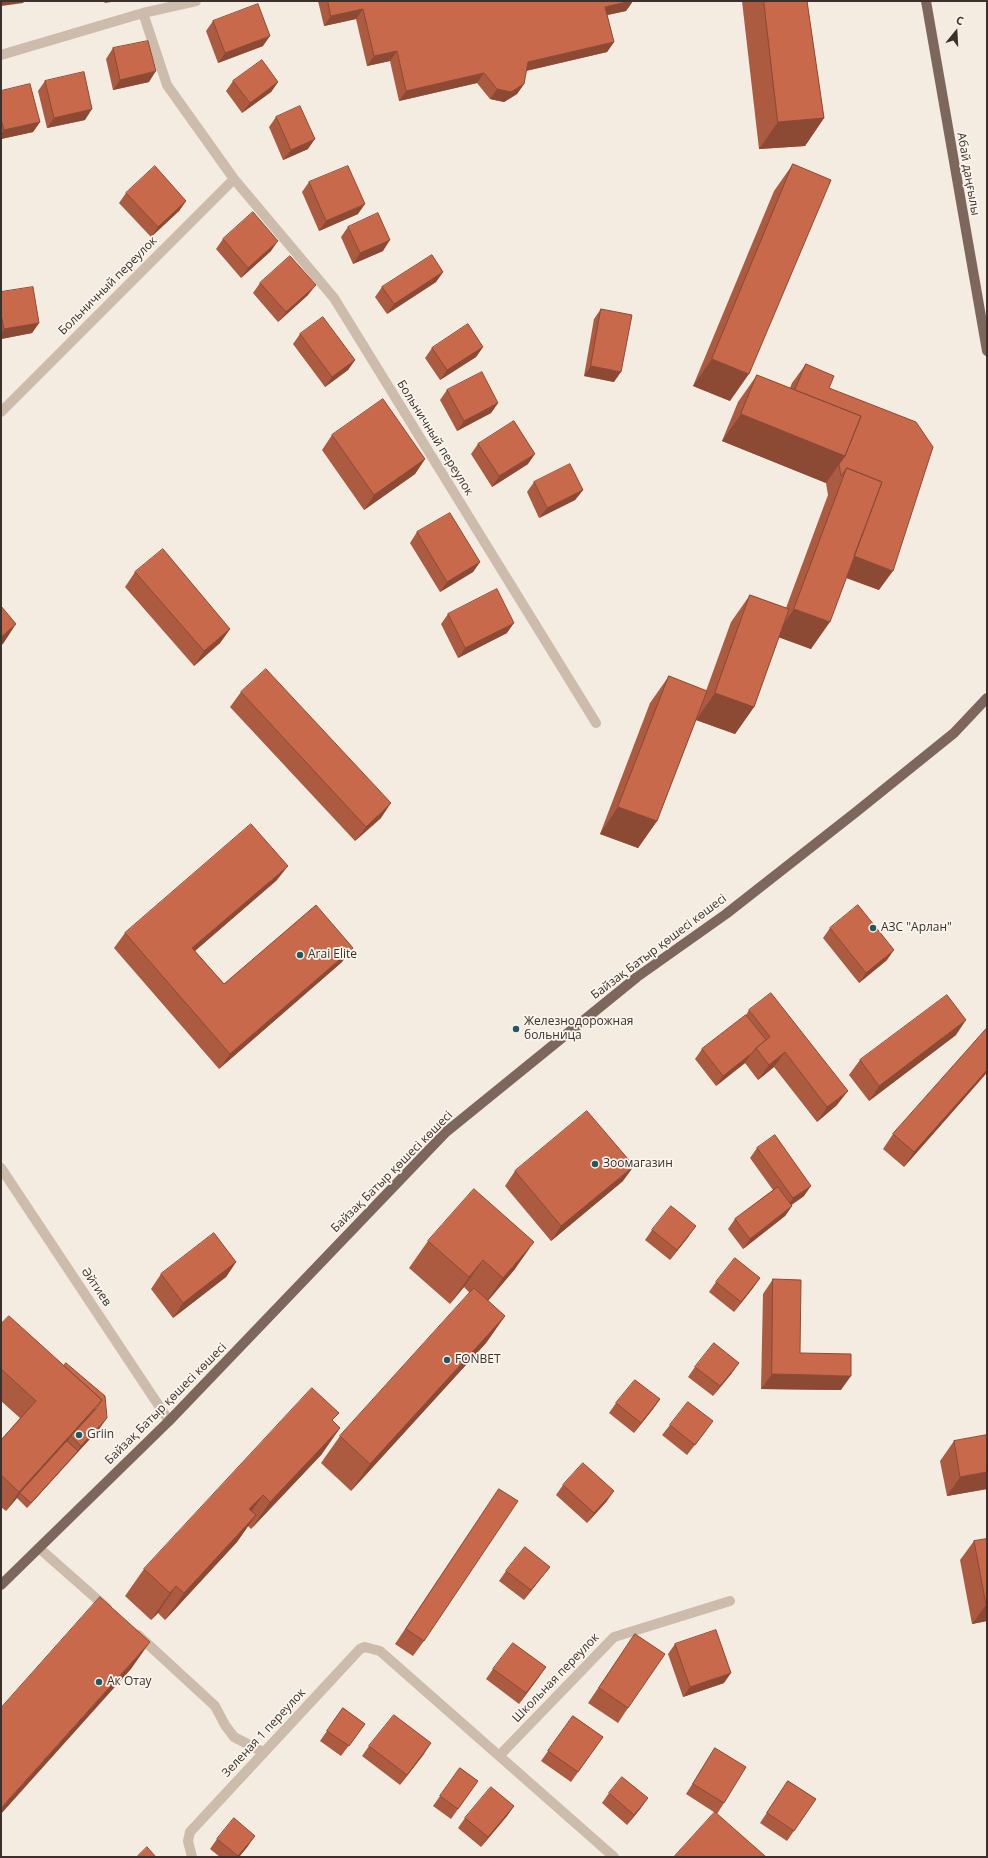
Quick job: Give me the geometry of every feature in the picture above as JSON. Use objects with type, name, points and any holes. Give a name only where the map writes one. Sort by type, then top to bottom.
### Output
[{"type":"main road","name":"Абай даңғылы","points":[[926,1],[987,351]]},
{"type":"main road","name":"Байзақ Батыр қөшесі көшесі","points":[[1,1585],[169,1421],[446,1132],[636,977],[732,910],[856,812],[954,733],[987,698]]},
{"type":"street","points":[[1,55],[143,13],[196,1]]},
{"type":"street","name":"Больничный переулок","points":[[143,13],[167,85],[234,179],[334,298],[596,723]]},
{"type":"street","name":"Больничный переулок","points":[[1,412],[234,179]]},
{"type":"street","name":"Әйтиев","points":[[1,1168],[169,1421]]},
{"type":"street","points":[[39,1548],[116,1616]]},
{"type":"street","name":"Школьная переулок","points":[[499,1756],[614,1637],[730,1602]]},
{"type":"street","points":[[128,1626],[215,1706],[225,1726],[234,1737],[263,1752]]},
{"type":"street","name":"Зеленая 1 переулок","points":[[192,1857],[188,1841],[190,1832],[360,1649],[365,1647],[380,1651],[499,1756]]},
{"type":"street","points":[[499,1756],[614,1857]]},
{"type":"building","points":[[328,1],[631,1],[605,7],[614,42],[528,62],[524,84],[511,92],[497,89],[484,73],[406,91],[397,51],[374,56],[363,9],[331,16]]},
{"type":"building","points":[[764,1],[807,1],[824,118],[778,122]]},
{"type":"building","points":[[258,4],[270,36],[225,53],[213,21]]},
{"type":"building","points":[[148,41],[156,71],[120,80],[113,48]]},
{"type":"building","points":[[262,60],[278,82],[250,103],[233,81]]},
{"type":"building","points":[[84,72],[92,109],[54,118],[45,81]]},
{"type":"building","points":[[30,84],[40,122],[4,130],[1,119],[1,91]]},
{"type":"building","points":[[300,106],[315,139],[291,150],[276,117]]},
{"type":"building","points":[[793,164],[831,180],[749,374],[712,359]]},
{"type":"building","points":[[155,166],[186,201],[158,227],[126,193]]},
{"type":"building","points":[[348,166],[365,204],[326,221],[309,182]]},
{"type":"building","points":[[253,212],[278,241],[248,268],[223,239]]},
{"type":"building","points":[[378,213],[390,240],[360,253],[348,227]]},
{"type":"building","points":[[432,255],[443,272],[394,304],[382,287]]},
{"type":"building","points":[[290,256],[316,285],[286,312],[260,283]]},
{"type":"building","points":[[33,287],[39,323],[4,329],[1,314],[1,292]]},
{"type":"building","points":[[601,309],[632,315],[621,372],[591,366]]},
{"type":"building","points":[[323,317],[355,360],[332,377],[300,334]]},
{"type":"building","points":[[468,324],[483,347],[447,370],[432,348]]},
{"type":"building","points":[[806,364],[834,376],[829,388],[916,422],[933,447],[893,571],[854,556],[882,482],[847,468],[841,476],[839,464],[845,456],[861,416],[795,390]]},
{"type":"building","points":[[482,372],[498,403],[464,421],[447,390]]},
{"type":"building","points":[[757,375],[861,416],[845,456],[741,414]]},
{"type":"building","points":[[383,399],[425,459],[374,495],[332,435]]},
{"type":"building","points":[[514,421],[535,454],[499,476],[478,444]]},
{"type":"building","points":[[570,464],[583,490],[547,508],[534,482]]},
{"type":"building","points":[[847,468],[882,482],[830,622],[794,609]]},
{"type":"building","points":[[450,513],[480,562],[447,582],[417,532]]},
{"type":"building","points":[[163,549],[230,629],[204,651],[135,572]]},
{"type":"building","points":[[497,589],[514,623],[465,648],[448,614]]},
{"type":"building","points":[[750,595],[789,609],[754,707],[715,693]]},
{"type":"building","points":[[1,606],[16,624],[1,637]]},
{"type":"building","points":[[266,669],[391,803],[366,827],[241,692]]},
{"type":"building","points":[[669,676],[707,691],[657,821],[618,807]]},
{"type":"building","name":"Arai Elite","points":[[251,824],[288,866],[192,948],[224,984],[316,905],[353,948],[230,1054],[125,933]]},
{"type":"building","points":[[858,905],[894,950],[866,973],[830,928]]},
{"type":"building","points":[[771,993],[848,1091],[827,1107],[785,1052],[769,1065],[756,1048],[770,1037],[749,1010]]},
{"type":"building","points":[[947,995],[966,1020],[879,1086],[860,1060]]},
{"type":"building","points":[[746,1015],[766,1040],[723,1076],[702,1049]]},
{"type":"building","points":[[987,1028],[987,1070],[914,1152],[893,1134]]},
{"type":"building","points":[[587,1111],[634,1166],[561,1226],[515,1171]]},
{"type":"building","points":[[775,1135],[811,1186],[793,1198],[757,1148]]},
{"type":"building","points":[[778,1187],[792,1206],[750,1239],[735,1219]]},
{"type":"building","points":[[474,1189],[534,1242],[503,1278],[483,1260],[469,1277],[428,1241]]},
{"type":"building","points":[[671,1206],[696,1226],[677,1250],[652,1230]]},
{"type":"building","points":[[214,1233],[236,1262],[183,1303],[161,1274]]},
{"type":"building","points":[[735,1258],[760,1278],[741,1302],[716,1282]]},
{"type":"building","points":[[773,1279],[801,1280],[800,1353],[851,1354],[851,1376],[772,1374]]},
{"type":"building","points":[[474,1288],[505,1316],[370,1464],[340,1436]]},
{"type":"building","points":[[9,1316],[102,1400],[19,1492],[1,1475],[1,1440],[36,1401],[1,1369],[1,1324]]},
{"type":"building","points":[[714,1343],[739,1363],[720,1386],[695,1367]]},
{"type":"building","points":[[66,1363],[105,1396],[107,1418],[81,1446],[71,1436],[96,1409],[102,1400],[64,1366]]},
{"type":"building","points":[[635,1380],[660,1399],[641,1423],[616,1403]]},
{"type":"building","points":[[312,1388],[339,1413],[332,1420],[340,1428],[270,1502],[263,1495],[249,1509],[256,1515],[184,1593],[176,1586],[170,1593],[144,1569]]},
{"type":"building","points":[[688,1402],[713,1421],[695,1445],[670,1425]]},
{"type":"building","points":[[987,1435],[987,1472],[960,1477],[954,1441]]},
{"type":"building","points":[[67,1441],[78,1451],[31,1503],[20,1493]]},
{"type":"building","points":[[583,1463],[614,1491],[594,1513],[563,1485]]},
{"type":"building","points":[[499,1489],[518,1501],[424,1641],[406,1629]]},
{"type":"building","points":[[987,1539],[987,1604],[986,1605],[974,1541]]},
{"type":"building","points":[[525,1547],[550,1567],[531,1590],[506,1571]]},
{"type":"building","points":[[100,1597],[150,1642],[1,1808],[1,1708]]},
{"type":"building","points":[[716,1630],[731,1673],[690,1687],[675,1644]]},
{"type":"building","points":[[635,1634],[665,1654],[628,1708],[599,1688]]},
{"type":"building","points":[[513,1643],[546,1667],[526,1693],[493,1669]]},
{"type":"building","points":[[343,1708],[365,1724],[349,1746],[327,1731]]},
{"type":"building","points":[[394,1715],[431,1743],[407,1775],[369,1746]]},
{"type":"building","points":[[573,1716],[603,1737],[578,1772],[548,1751]]},
{"type":"building","points":[[715,1748],[746,1767],[724,1803],[693,1784]]},
{"type":"building","points":[[460,1768],[478,1781],[458,1809],[440,1796]]},
{"type":"building","points":[[622,1777],[648,1798],[634,1815],[609,1793]]},
{"type":"building","points":[[788,1781],[816,1799],[794,1831],[767,1813]]},
{"type":"building","points":[[491,1787],[514,1806],[488,1837],[465,1818]]},
{"type":"building","points":[[715,1812],[765,1856],[674,1857]]},
{"type":"building","points":[[234,1818],[255,1836],[238,1856],[217,1839]]},
{"type":"building","points":[[147,1847],[156,1857],[137,1857]]},
{"type":"place","name":"АЗС \"Арлан\"","points":[[873,928]]},
{"type":"place","name":"Arai Elite","points":[[300,955]]},
{"type":"place","name":"Железнодорожная больница","points":[[516,1029]]},
{"type":"place","name":"Зоомагазин","points":[[595,1164]]},
{"type":"place","name":"FONBET","points":[[447,1360]]},
{"type":"place","name":"Griin","points":[[79,1435]]},
{"type":"place","name":"Ак Отау","points":[[99,1682]]}]
